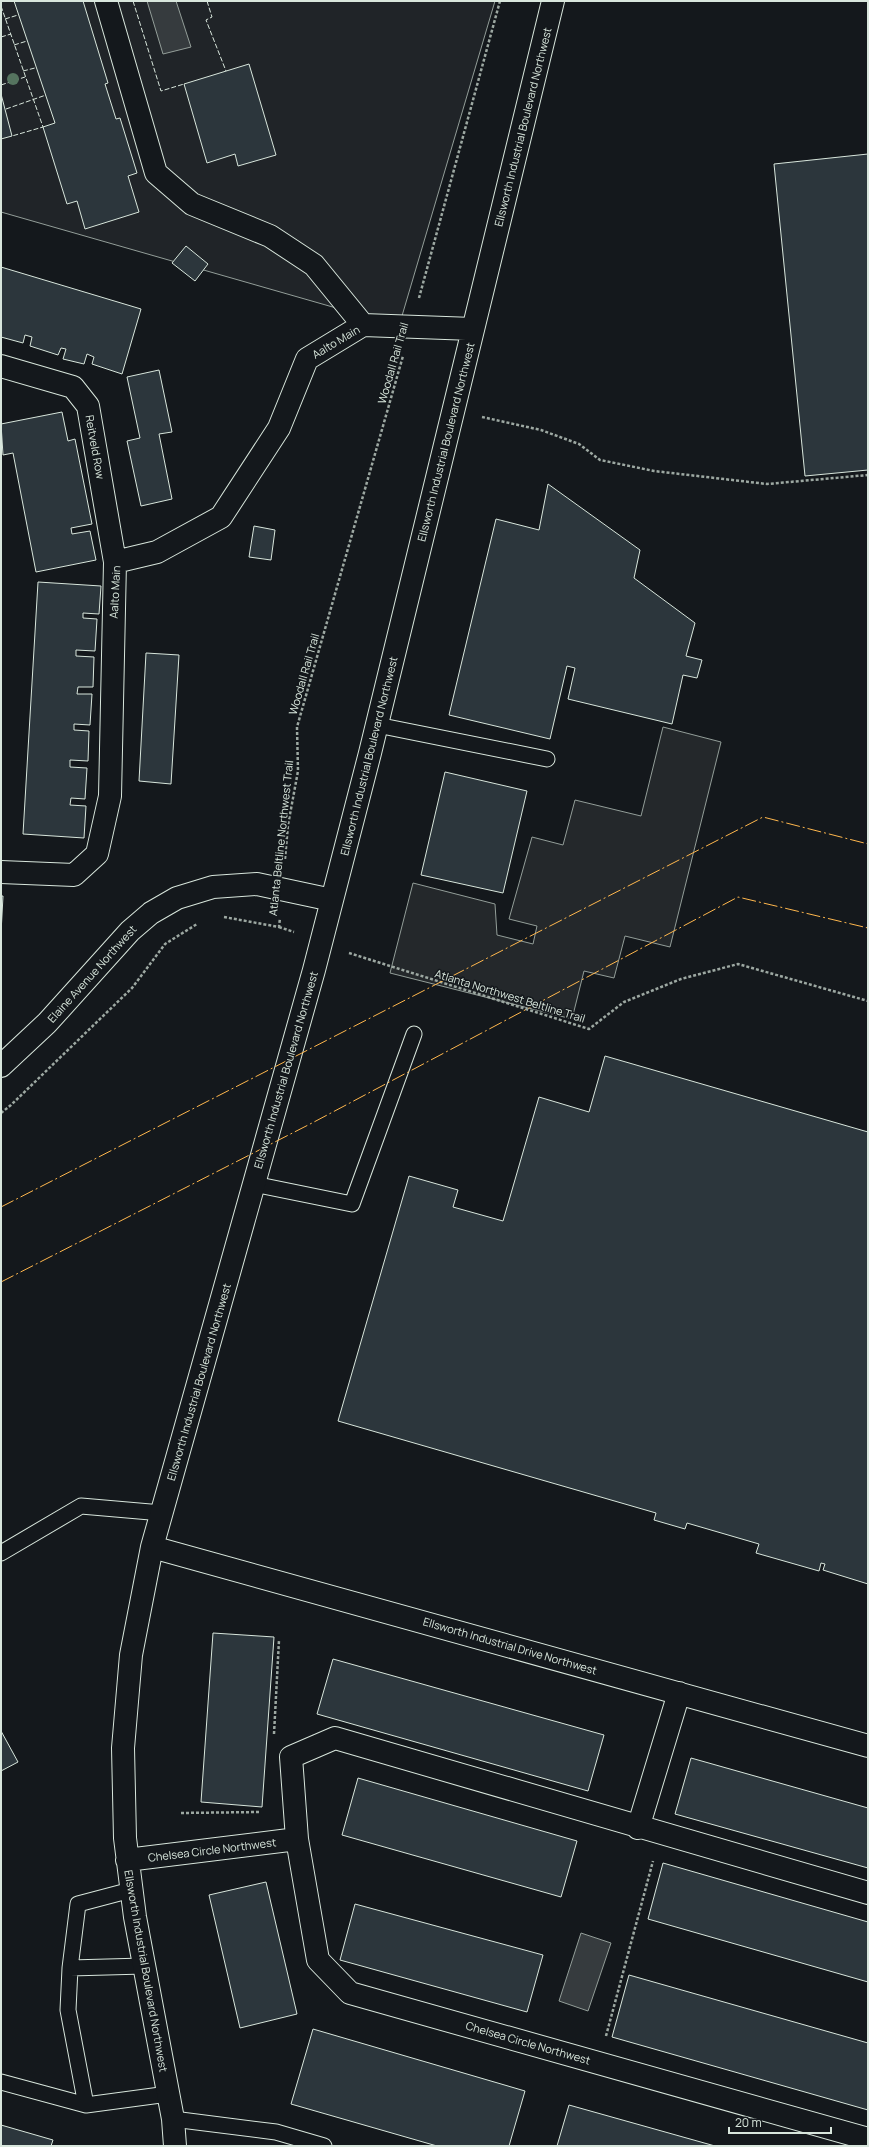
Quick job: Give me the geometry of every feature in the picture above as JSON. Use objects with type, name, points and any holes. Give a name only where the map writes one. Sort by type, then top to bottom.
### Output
[{"type":"street","points":[[106,1],[156,173],[192,204],[270,236],[314,265],[363,325],[473,329]]},
{"type":"street","name":"Ellsworth Industrial Boulevard Northwest","points":[[175,2146],[168,2094],[131,1890],[125,1838],[123,1748],[131,1656],[152,1547],[321,942],[377,725],[553,1]]},
{"type":"street","name":"Aalto Main","points":[[1,872],[74,875],[97,854],[110,796],[115,562],[157,552],[221,517],[279,428],[307,359],[363,325]]},
{"type":"street","name":"Reitveld Row","points":[[1,366],[73,387],[88,406],[115,562]]},
{"type":"street","name":"Elaine Avenue Northwest","points":[[1,1066],[47,1024],[130,931],[151,914],[177,898],[213,888],[257,884],[332,900]]},
{"type":"street","name":"Ellsworth Industrial Drive Northwest","points":[[152,1547],[868,1746]]},
{"type":"street","points":[[638,1828],[679,1693]]},
{"type":"street","name":"Chelsea Circle Northwest","points":[[868,1893],[638,1828],[336,1738],[291,1757],[297,1839],[318,1960],[350,1993],[868,2139]]},
{"type":"street","name":"Chelsea Circle Northwest","points":[[127,1860],[297,1839]]},
{"type":"lane","points":[[377,725],[547,759]]},
{"type":"lane","points":[[254,1184],[352,1204],[414,1034]]},
{"type":"lane","points":[[1,1553],[81,1506],[162,1513]]},
{"type":"lane","points":[[86,2105],[68,2010],[70,1968],[78,1904],[131,1890]]},
{"type":"lane","points":[[70,1968],[144,1966]]},
{"type":"lane","points":[[1,2082],[86,2105],[168,2094]]},
{"type":"lane","points":[[172,2119],[276,2132],[324,2146]]},
{"type":"path","name":"Woodall Rail Trail","points":[[297,728],[412,327],[500,1]]},
{"type":"path","points":[[454,410],[541,430],[579,444],[600,460],[654,471],[766,484],[868,475]]},
{"type":"path","name":"Atlanta Beltline Northwest Trail","points":[[220,916],[280,927],[288,825],[298,771],[297,728]]},
{"type":"path","points":[[1,1113],[132,988],[165,944],[199,923]]},
{"type":"path","name":"Atlanta Northwest Beltline Trail","points":[[280,927],[369,960],[589,1029],[624,1002],[681,979],[738,964],[868,1001]]},
{"type":"path","points":[[273,1742],[279,1640]]},
{"type":"path","points":[[181,1813],[262,1812]]},
{"type":"path","points":[[604,2042],[654,1857]]},
{"type":"shaded area","points":[[1,1],[495,1],[399,326],[1,212]]},
{"type":"shaded area","points":[[147,1],[176,1],[191,47],[163,54]]},
{"type":"shaded area","points":[[663,727],[721,742],[670,947],[625,936],[614,978],[584,971],[572,1019],[390,973],[413,883],[495,904],[497,935],[533,944],[537,926],[509,919],[532,837],[563,845],[575,800],[641,816]]},
{"type":"shaded area","points":[[581,1933],[611,1943],[588,2011],[559,2001]]},
{"type":"building","points":[[14,1],[83,1],[108,83],[105,84],[116,119],[120,118],[137,173],[128,176],[139,212],[85,229],[77,201],[67,204],[43,127],[55,123]]},
{"type":"building","points":[[249,64],[276,155],[238,166],[235,154],[207,163],[184,84]]},
{"type":"building","points":[[1,94],[12,136],[1,139]]},
{"type":"building","points":[[868,154],[868,470],[805,476],[774,164]]},
{"type":"building","points":[[186,246],[208,264],[195,281],[172,263]]},
{"type":"building","points":[[1,267],[141,309],[122,374],[92,364],[94,357],[87,354],[84,364],[63,359],[66,349],[61,348],[58,355],[30,346],[32,337],[25,335],[23,343],[1,337]]},
{"type":"building","points":[[159,370],[172,432],[159,434],[172,499],[141,506],[127,441],[140,438],[127,377]]},
{"type":"building","points":[[62,412],[68,441],[75,439],[92,524],[71,528],[72,534],[90,531],[96,560],[36,572],[13,453],[3,455],[1,424]]},
{"type":"building","points":[[548,484],[640,550],[634,578],[695,623],[686,656],[702,660],[697,678],[683,675],[672,724],[568,699],[575,668],[567,666],[550,739],[449,715],[496,519],[539,530]]},
{"type":"building","points":[[254,526],[275,530],[271,560],[249,557]]},
{"type":"building","points":[[38,582],[101,586],[99,614],[83,613],[83,618],[97,619],[95,651],[76,650],[76,656],[94,657],[93,687],[78,687],[77,694],[92,694],[90,725],[74,724],[74,730],[89,731],[88,761],[70,760],[70,767],[87,768],[85,799],[71,798],[70,805],[86,806],[84,838],[23,834]]},
{"type":"building","points":[[146,653],[179,655],[171,784],[139,781]]},
{"type":"building","points":[[445,772],[527,791],[503,893],[421,875]]},
{"type":"building","points":[[1,896],[3,896],[1,933]]},
{"type":"building","points":[[605,1056],[868,1132],[868,1584],[823,1570],[825,1564],[821,1563],[819,1571],[756,1553],[759,1544],[687,1523],[685,1529],[654,1520],[656,1513],[338,1421],[409,1176],[458,1190],[453,1207],[503,1221],[539,1097],[589,1112]]},
{"type":"building","points":[[213,1633],[274,1637],[262,1807],[201,1802]]},
{"type":"building","points":[[333,1659],[604,1735],[588,1791],[317,1714]]},
{"type":"building","points":[[1,1731],[18,1762],[1,1771]]},
{"type":"building","points":[[691,1758],[868,1808],[868,1868],[675,1814]]},
{"type":"building","points":[[358,1778],[577,1841],[561,1897],[342,1835]]},
{"type":"building","points":[[663,1863],[868,1922],[868,1982],[648,1919]]},
{"type":"building","points":[[266,1882],[297,2014],[240,2028],[209,1895]]},
{"type":"building","points":[[355,1904],[543,1955],[527,2012],[340,1960]]},
{"type":"building","points":[[629,1975],[868,2043],[868,2110],[612,2037]]},
{"type":"building","points":[[313,2029],[525,2091],[509,2146],[437,2146],[291,2104]]},
{"type":"building","points":[[569,2105],[715,2146],[557,2146]]},
{"type":"building","points":[[1,2125],[53,2140],[51,2146],[1,2146]]},
{"type":"fence","points":[[133,1],[161,91],[184,84]]},
{"type":"fence","points":[[207,1],[212,17],[206,20],[226,71]]},
{"type":"fence","points":[[1,6],[43,127],[12,136]]},
{"type":"fence","points":[[5,19],[18,15]]},
{"type":"fence","points":[[1,37],[11,34]]},
{"type":"fence","points":[[14,45],[27,41]]},
{"type":"fence","points":[[23,71],[35,68]]},
{"type":"fence","points":[[1,85],[25,77]]},
{"type":"fence","points":[[6,109],[46,95]]},
{"type":"power","points":[[1,1207],[763,817],[868,844]]},
{"type":"power","points":[[1,1282],[314,1122],[738,897],[868,928]]}]
